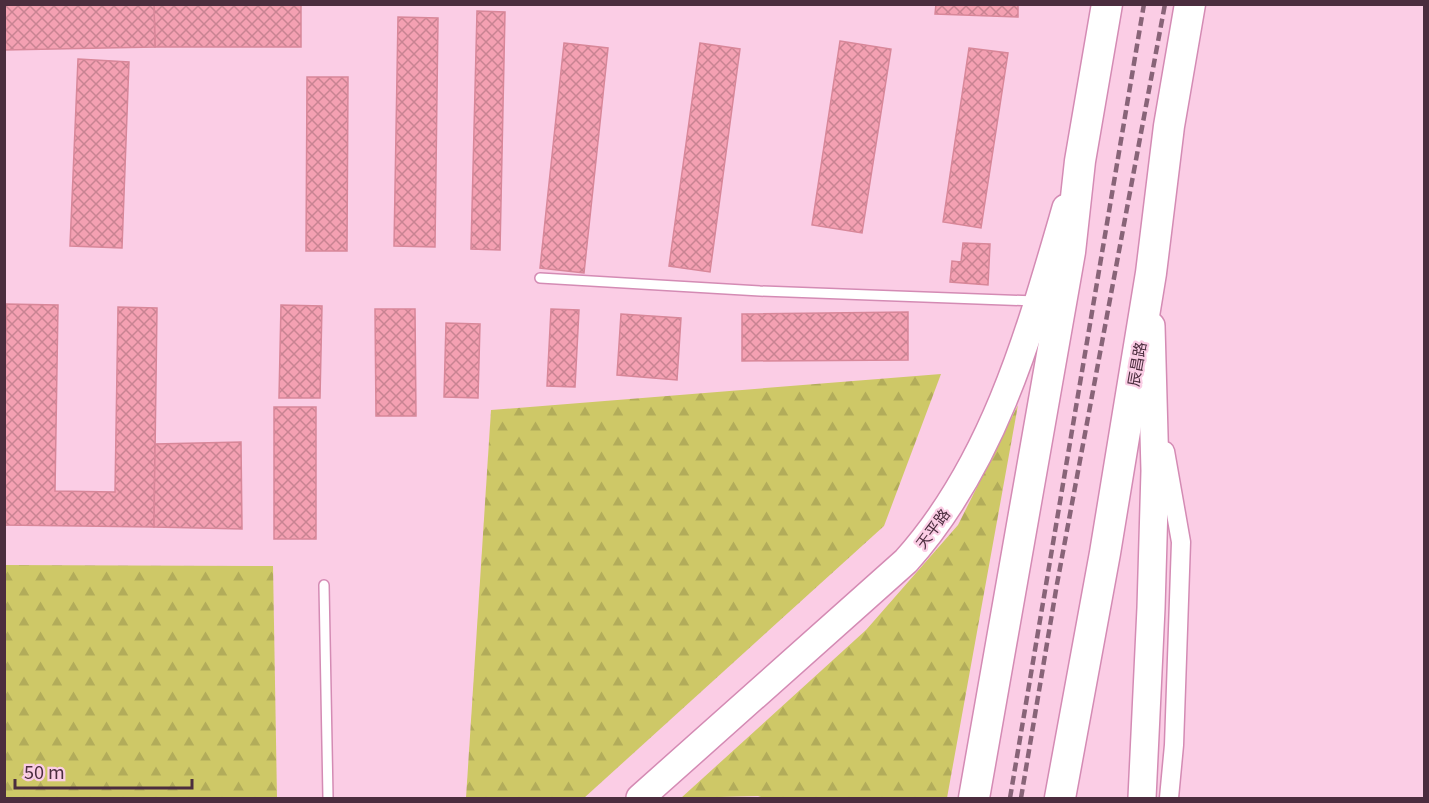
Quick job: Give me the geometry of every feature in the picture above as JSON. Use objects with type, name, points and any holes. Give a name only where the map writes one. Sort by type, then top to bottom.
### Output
[{"type":"main road","points":[[974,798],[1076,214],[1080,161],[1107,4]]},
{"type":"main road","name":"辰昌路","points":[[1074,722],[1105,553],[1151,273],[1169,126],[1190,4]]},
{"type":"main road","points":[[1060,798],[1074,722]]},
{"type":"main road","points":[[1066,798],[1074,722]]},
{"type":"street","name":"天平路","points":[[640,798],[906,561],[930,535],[986,440],[1010,383],[1039,301],[1080,161]]},
{"type":"street","points":[[1142,798],[1155,471],[1151,376],[1151,273]]},
{"type":"street","points":[[1151,376],[1180,542],[1174,745],[1169,798]]},
{"type":"lane","points":[[540,278],[760,291],[1039,301]]},
{"type":"lane","points":[[324,585],[328,798]]},
{"type":"green space","points":[[941,374],[884,526],[584,798],[466,798],[491,410]]},
{"type":"green space","points":[[1018,405],[947,798],[764,798],[758,796],[681,798],[866,630],[958,525]]},
{"type":"green space","points":[[5,565],[273,566],[277,798],[5,798]]},
{"type":"building","points":[[154,4],[301,4],[301,47],[155,47]]},
{"type":"building","points":[[154,4],[155,47],[4,50],[4,5]]},
{"type":"building","points":[[936,4],[1018,4],[1018,17],[935,14]]},
{"type":"building","points":[[477,11],[505,12],[500,250],[471,249]]},
{"type":"building","points":[[398,17],[438,18],[435,247],[394,246]]},
{"type":"building","points":[[840,41],[891,49],[862,233],[812,225]]},
{"type":"building","points":[[564,43],[608,48],[584,273],[540,268]]},
{"type":"building","points":[[700,43],[740,49],[710,272],[669,266]]},
{"type":"building","points":[[969,48],[1008,53],[981,228],[943,222]]},
{"type":"building","points":[[78,59],[129,62],[122,248],[70,246]]},
{"type":"building","points":[[307,77],[348,77],[347,251],[306,251]]},
{"type":"building","points":[[963,243],[990,244],[988,285],[950,282],[952,261],[961,262]]},
{"type":"building","points":[[6,304],[58,305],[55,491],[115,492],[118,307],[157,308],[154,527],[4,525]]},
{"type":"building","points":[[281,305],[322,306],[320,398],[279,398]]},
{"type":"building","points":[[375,309],[415,309],[416,416],[376,416]]},
{"type":"building","points":[[551,309],[579,310],[575,387],[547,386]]},
{"type":"building","points":[[908,312],[908,360],[742,361],[742,314]]},
{"type":"building","points":[[621,314],[681,318],[677,380],[617,375]]},
{"type":"building","points":[[446,323],[480,324],[478,398],[444,397]]},
{"type":"building","points":[[274,407],[316,407],[316,539],[274,539]]},
{"type":"building","points":[[241,442],[242,529],[154,527],[155,444]]},
{"type":"railway","points":[[1010,798],[1144,4]]},
{"type":"railway","points":[[1021,798],[1057,584],[1165,4]]}]
